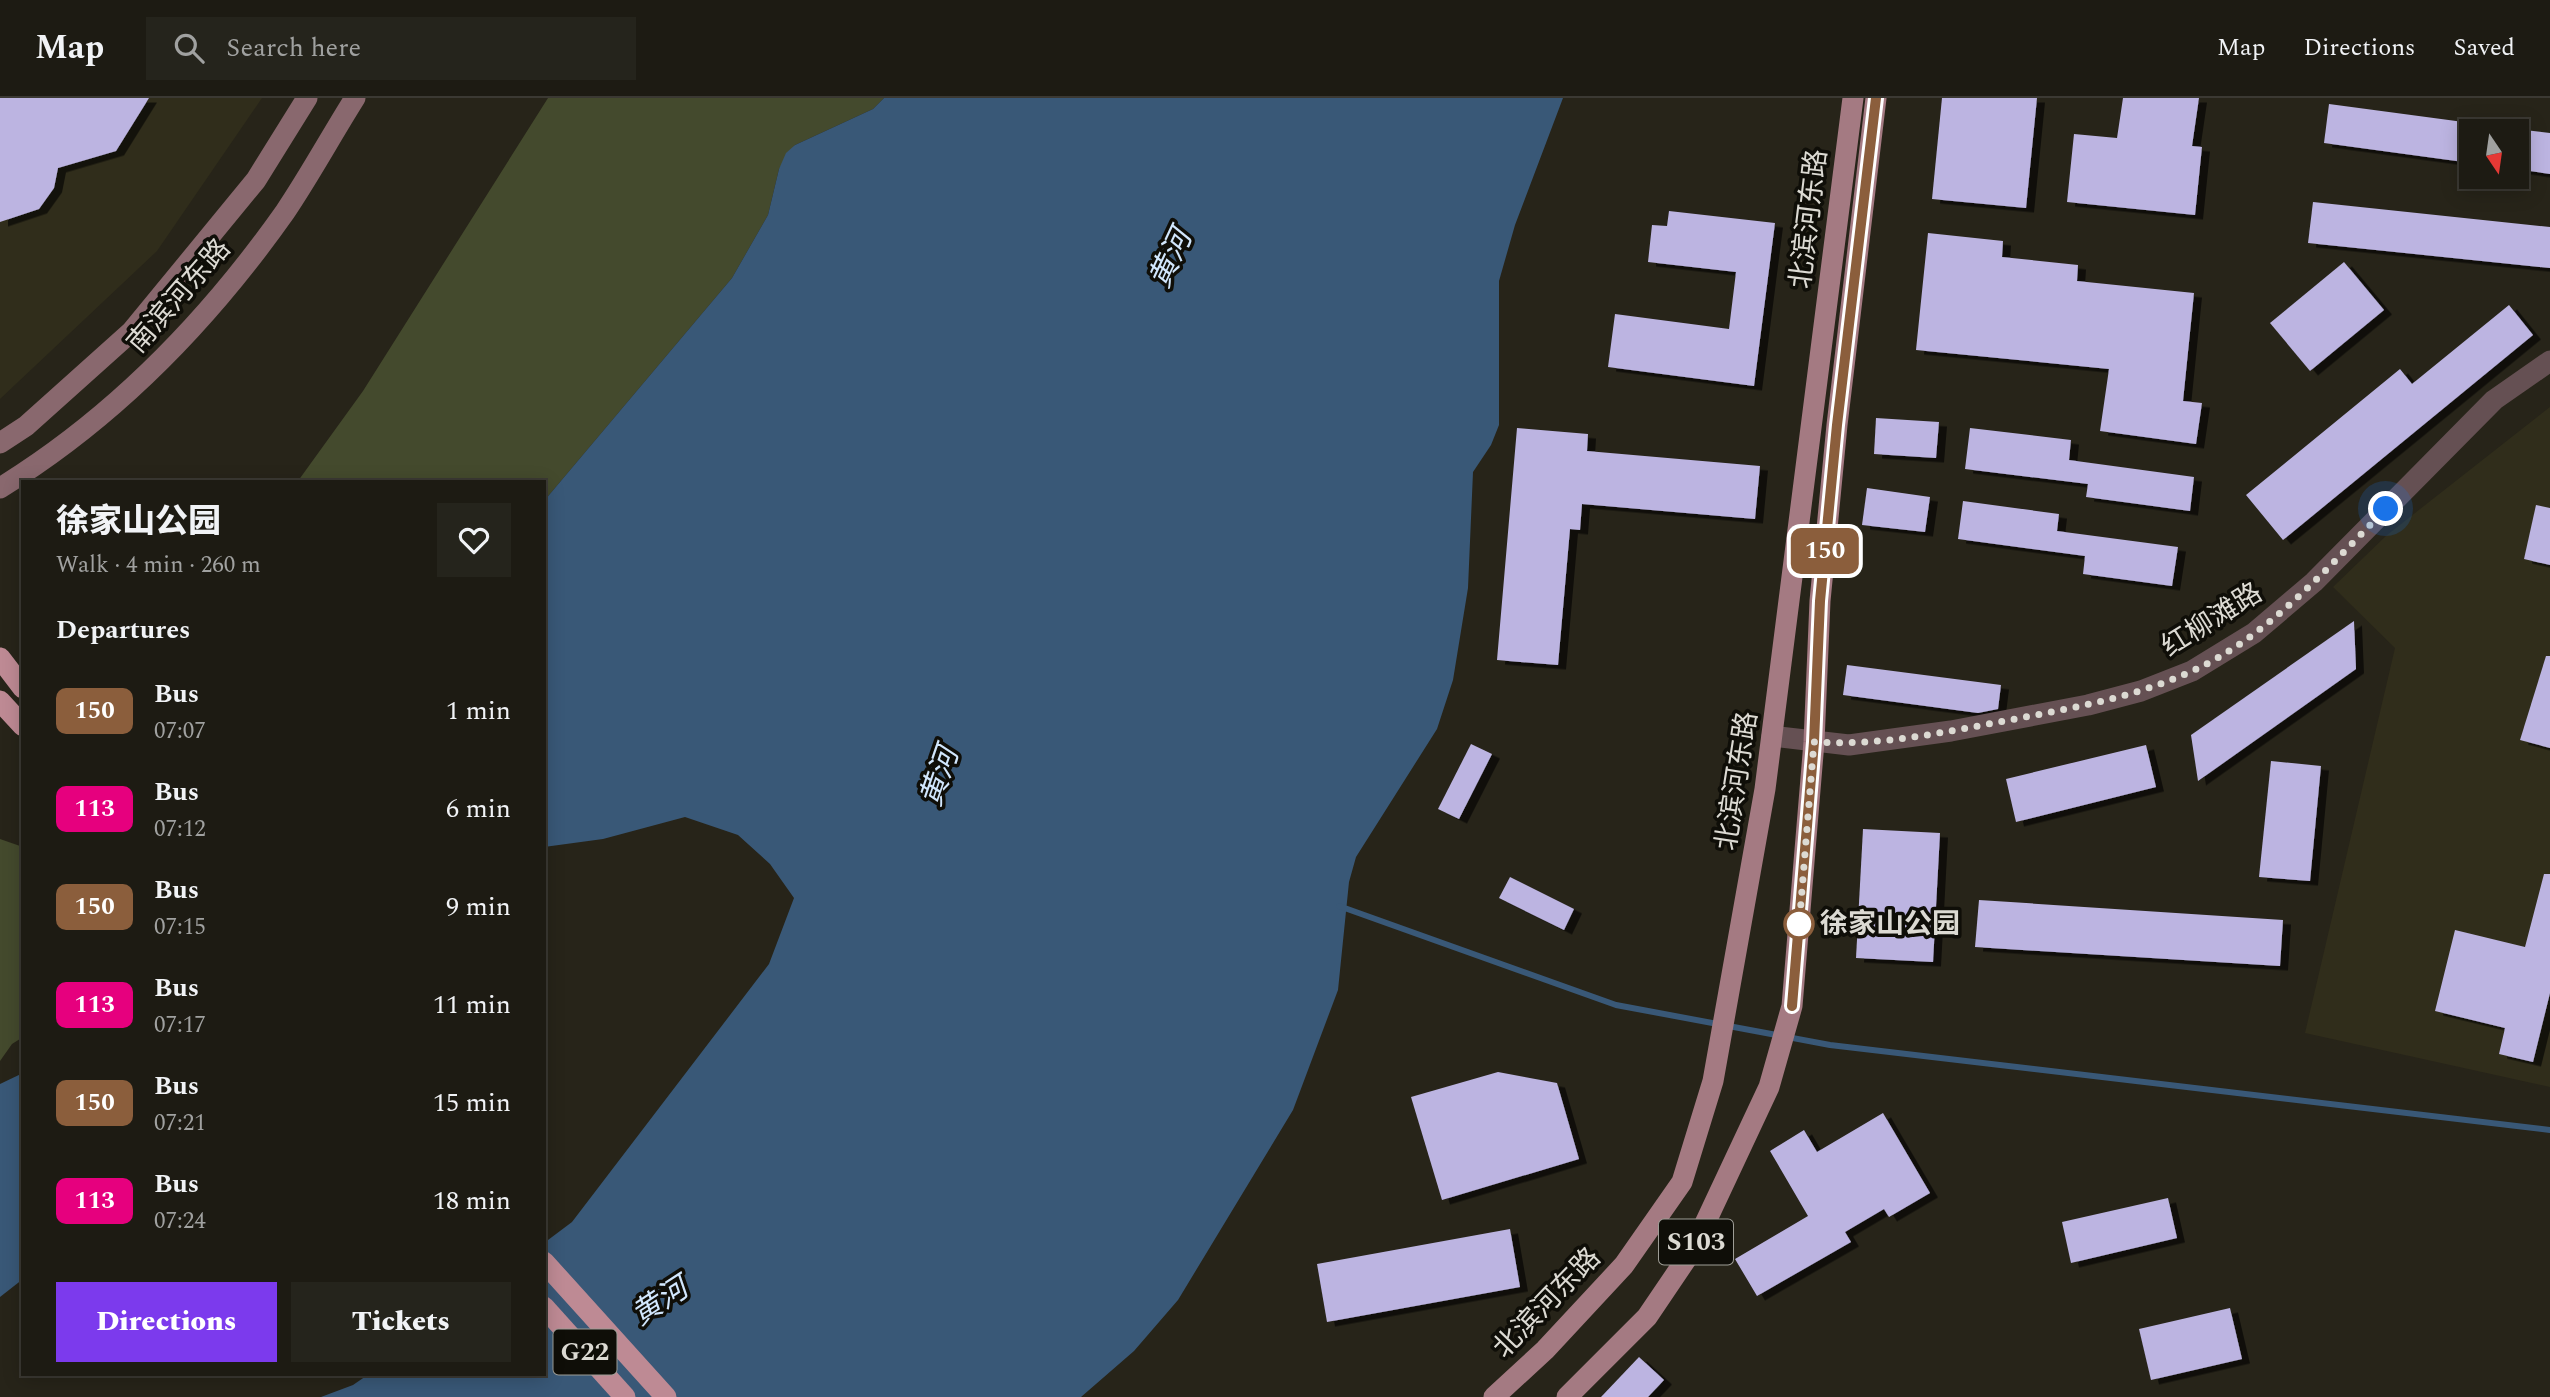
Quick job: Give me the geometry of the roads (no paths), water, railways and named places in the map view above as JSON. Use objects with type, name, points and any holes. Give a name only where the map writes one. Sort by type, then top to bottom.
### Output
[{"type":"highway","points":[[0,658],[21,685]]},
{"type":"highway","points":[[0,701],[21,724]]},
{"type":"highway","name":"G22","points":[[546,1264],[666,1397]]},
{"type":"highway","name":"G22","points":[[546,1309],[625,1397]]},
{"type":"main road","name":"南滨河东路","points":[[0,443],[26,426],[132,331],[256,180],[307,98]]},
{"type":"main road","name":"南滨河东路","points":[[0,488],[50,457],[131,392],[221,296],[285,211],[355,98]]},
{"type":"main road","name":"北滨河东路","points":[[1494,1397],[1545,1350],[1624,1265],[1682,1182],[1713,1081],[1731,992],[1772,736],[1853,98]]},
{"type":"main road","name":"北滨河东路","points":[[1567,1397],[1647,1317],[1693,1249],[1769,1087],[1792,1006],[1814,742],[1821,587],[1876,98]]},
{"type":"street","name":"红柳滩路","points":[[1772,736],[1850,745],[1951,731],[2088,705],[2141,691],[2192,671],[2254,633],[2314,582],[2494,400],[2550,361]]},
{"type":"water","name":"黄河","points":[[884,98],[1563,98],[1515,225],[1499,281],[1499,425],[1491,445],[1473,472],[1468,588],[1453,680],[1437,729],[1356,857],[1349,882],[1338,990],[1293,1110],[1178,1300],[1134,1351],[1081,1397],[321,1397],[353,1385],[366,1376],[546,1376],[546,1242],[572,1222],[769,964],[794,898],[770,864],[738,835],[685,817],[603,839],[546,847],[546,499],[732,278],[768,215],[779,169],[786,153],[795,145],[873,109]]},
{"type":"water","points":[[21,1074],[21,1281],[0,1297],[0,1084]]},
{"type":"waterway","points":[[1339,906],[1616,1005],[1830,1045],[2550,1130]]},
{"type":"place","name":"徐家山公园","points":[[1799,924]]}]
